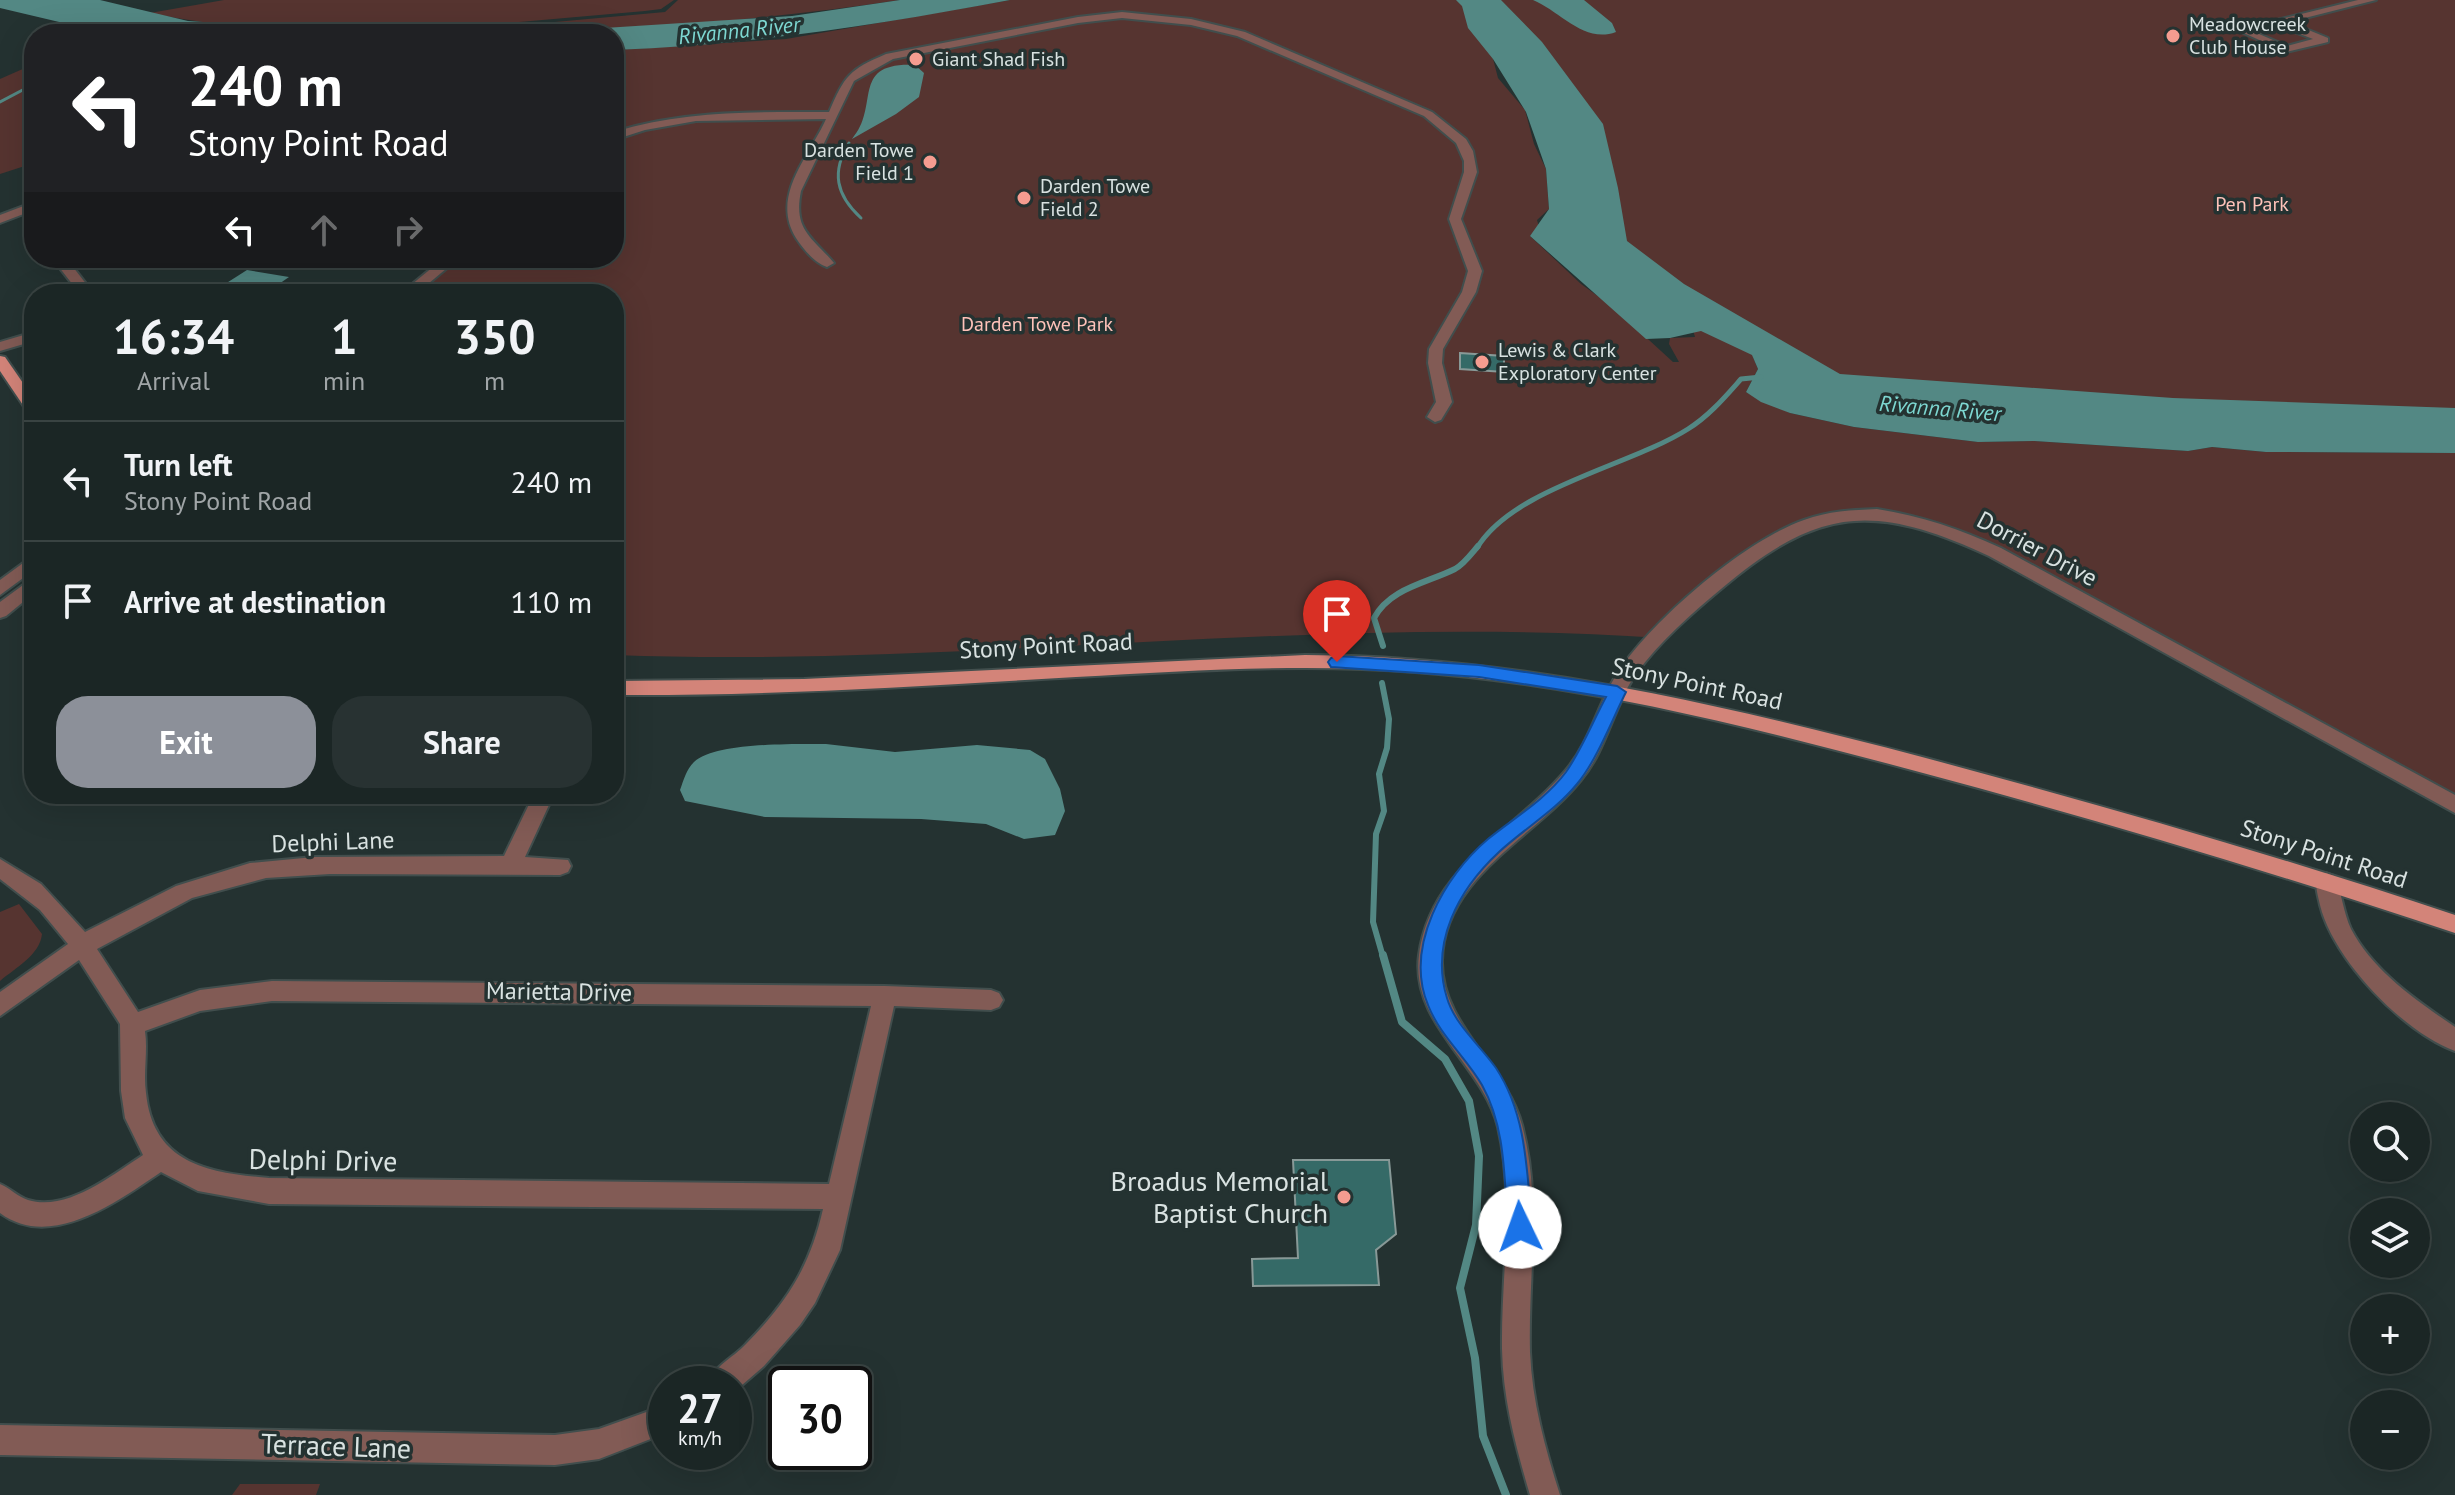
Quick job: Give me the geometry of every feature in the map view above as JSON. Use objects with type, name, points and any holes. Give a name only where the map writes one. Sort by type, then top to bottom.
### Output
[{"type":"main road","points":[[0,360],[24,396]]},
{"type":"main road","name":"Stony Point Road","points":[[624,688],[738,688],[1286,662],[1439,667],[1537,678],[1744,720],[2005,786],[2141,824],[2455,924]]},
{"type":"street","points":[[2279,22],[2324,40],[2286,49],[2242,30],[2371,0]]},
{"type":"street","points":[[827,263],[802,239],[792,219],[795,187],[824,141],[849,79],[869,65],[890,56],[1078,20],[1122,15],[1165,18],[1229,30],[1428,114],[1454,131],[1467,151],[1470,174],[1455,219],[1475,271],[1469,292],[1436,349],[1435,363],[1444,402],[1435,417]]},
{"type":"street","points":[[624,133],[652,123],[700,115],[833,115]]},
{"type":"street","points":[[0,219],[24,210]]},
{"type":"street","points":[[67,268],[79,284]]},
{"type":"street","points":[[420,284],[440,268]]},
{"type":"street","points":[[0,347],[24,339]]},
{"type":"street","name":"Dorrier Drive","points":[[1545,1495],[1518,1381],[1520,1204],[1510,1124],[1489,1077],[1451,1028],[1437,1002],[1429,962],[1432,942],[1440,919],[1457,890],[1492,847],[1548,802],[1573,777],[1630,669],[1695,602],[1759,549],[1780,535],[1824,517],[1859,513],[1891,514],[1933,524],[1995,552],[2455,805]]},
{"type":"street","points":[[3,601],[24,574]]},
{"type":"street","points":[[3,601],[24,589]]},
{"type":"street","points":[[511,864],[539,804]]},
{"type":"street","name":"Delphi Lane","points":[[0,1006],[83,947],[144,912],[210,883],[249,872],[293,866],[560,866]]},
{"type":"street","name":"Delphi Drive","points":[[0,868],[50,904],[123,1007],[132,1026],[135,1112],[140,1129],[160,1158],[186,1174],[208,1182],[269,1191],[841,1197]]},
{"type":"street","points":[[2326,882],[2335,918],[2361,961],[2415,1011],[2455,1040]]},
{"type":"street","name":"Marietta Drive","points":[[132,1026],[190,1003],[253,991],[885,996],[991,1000]]},
{"type":"street","points":[[741,1366],[772,1337],[805,1293],[827,1250],[885,996]]},
{"type":"street","points":[[0,1197],[11,1207],[30,1214],[66,1210],[95,1200],[160,1158]]},
{"type":"street","name":"Terrace Lane","points":[[0,1440],[555,1450],[599,1444],[648,1426]]},
{"type":"green space","points":[[224,0],[674,0],[661,9],[497,24],[220,24],[150,13]]},
{"type":"green space","points":[[678,0],[900,0],[726,21],[624,28],[624,24],[532,24],[665,12]]},
{"type":"green space","name":"Darden Towe Park","points":[[1010,0],[1462,0],[1492,55],[1498,78],[1525,110],[1534,144],[1546,169],[1549,209],[1537,220],[1539,227],[1530,236],[1673,362],[1679,362],[1669,344],[1670,338],[1695,337],[1693,330],[1618,267],[1488,0],[2455,0],[2455,413],[1905,394],[1753,357],[1758,369],[1746,392],[1790,413],[1854,427],[1978,442],[2034,441],[2188,451],[2212,447],[2266,452],[2455,453],[2455,809],[2010,560],[1920,522],[1844,518],[1785,535],[1662,638],[1531,632],[1400,632],[876,654],[745,657],[624,655],[624,284],[420,284],[440,268],[624,268],[624,49],[786,39]]},
{"type":"green space","points":[[24,68],[24,166],[0,174],[0,79]]},
{"type":"green space","points":[[19,904],[42,934],[37,948],[0,981],[0,912]]},
{"type":"green space","points":[[240,1484],[320,1484],[316,1495],[232,1495]]},
{"type":"water","points":[[0,0],[100,0],[188,21],[233,24],[68,24],[0,8]]},
{"type":"water","name":"Rivanna River","points":[[900,0],[1010,0],[813,32],[714,44],[624,49],[624,27],[792,16]]},
{"type":"water","name":"Rivanna River","points":[[1456,0],[1501,0],[1542,42],[1603,124],[1627,241],[1684,284],[1840,374],[2173,398],[2455,408],[2455,453],[2266,452],[2212,447],[2188,451],[2034,441],[1978,442],[1854,427],[1790,413],[1761,402],[1746,392],[1758,369],[1752,355],[1701,331],[1670,338],[1646,339],[1530,236],[1549,209],[1546,169],[1526,112],[1493,59],[1468,28],[1462,6]]},
{"type":"water","points":[[1533,0],[1584,0],[1612,23],[1616,32],[1593,34]]},
{"type":"water","points":[[915,65],[924,73],[919,97],[852,139],[865,113],[874,78],[881,71],[895,66]]},
{"type":"water","points":[[247,270],[289,277],[279,284],[225,284]]},
{"type":"water","points":[[826,744],[895,752],[977,745],[1030,750],[1045,759],[1060,789],[1065,811],[1055,835],[1024,839],[986,824],[921,819],[765,817],[685,801],[680,790],[687,771],[705,755],[757,746]]},
{"type":"building","name":"Lewis & Clark Exploratory Center","points":[[1460,353],[1504,356],[1504,372],[1460,369]]},
{"type":"building","name":"Broadus Memorial Baptist Church","points":[[1293,1160],[1389,1160],[1396,1234],[1376,1250],[1379,1285],[1253,1286],[1252,1259],[1298,1258]]},
{"type":"waterway","points":[[0,102],[24,89]]},
{"type":"waterway","points":[[849,143],[840,164],[839,183],[846,201],[861,218]]},
{"type":"waterway","points":[[1477,548],[1494,527],[1517,509],[1574,480],[1664,442],[1703,418],[1741,379],[1761,377]]},
{"type":"waterway","points":[[1383,646],[1374,618],[1381,608],[1399,593],[1455,569],[1478,546]]},
{"type":"waterway","points":[[1382,683],[1389,719],[1387,748],[1379,774],[1384,811],[1376,834],[1373,922],[1383,957]]},
{"type":"waterway","points":[[1383,955],[1402,1022],[1445,1059],[1469,1101],[1479,1156],[1476,1225],[1460,1288],[1475,1358],[1483,1436],[1506,1495]]},
{"type":"place","name":"Meadowcreek Club House","points":[[2173,36]]},
{"type":"place","name":"Giant Shad Fish","points":[[916,59]]},
{"type":"place","name":"Darden Towe Field 1","points":[[930,162]]},
{"type":"place","name":"Darden Towe Field 2","points":[[1024,198]]},
{"type":"place","name":"Lewis & Clark Exploratory Center","points":[[1482,362]]},
{"type":"place","name":"Broadus Memorial Baptist Church","points":[[1344,1197]]},
{"type":"route","points":[[1337,662],[1479,671],[1617,692],[1573,777],[1472,868],[1440,919],[1432,942],[1429,962],[1437,1002],[1451,1028],[1489,1077],[1502,1100],[1510,1124],[1520,1227]]},
{"type":"park label","name":"Pen Park","points":[[2252,204]]}]
